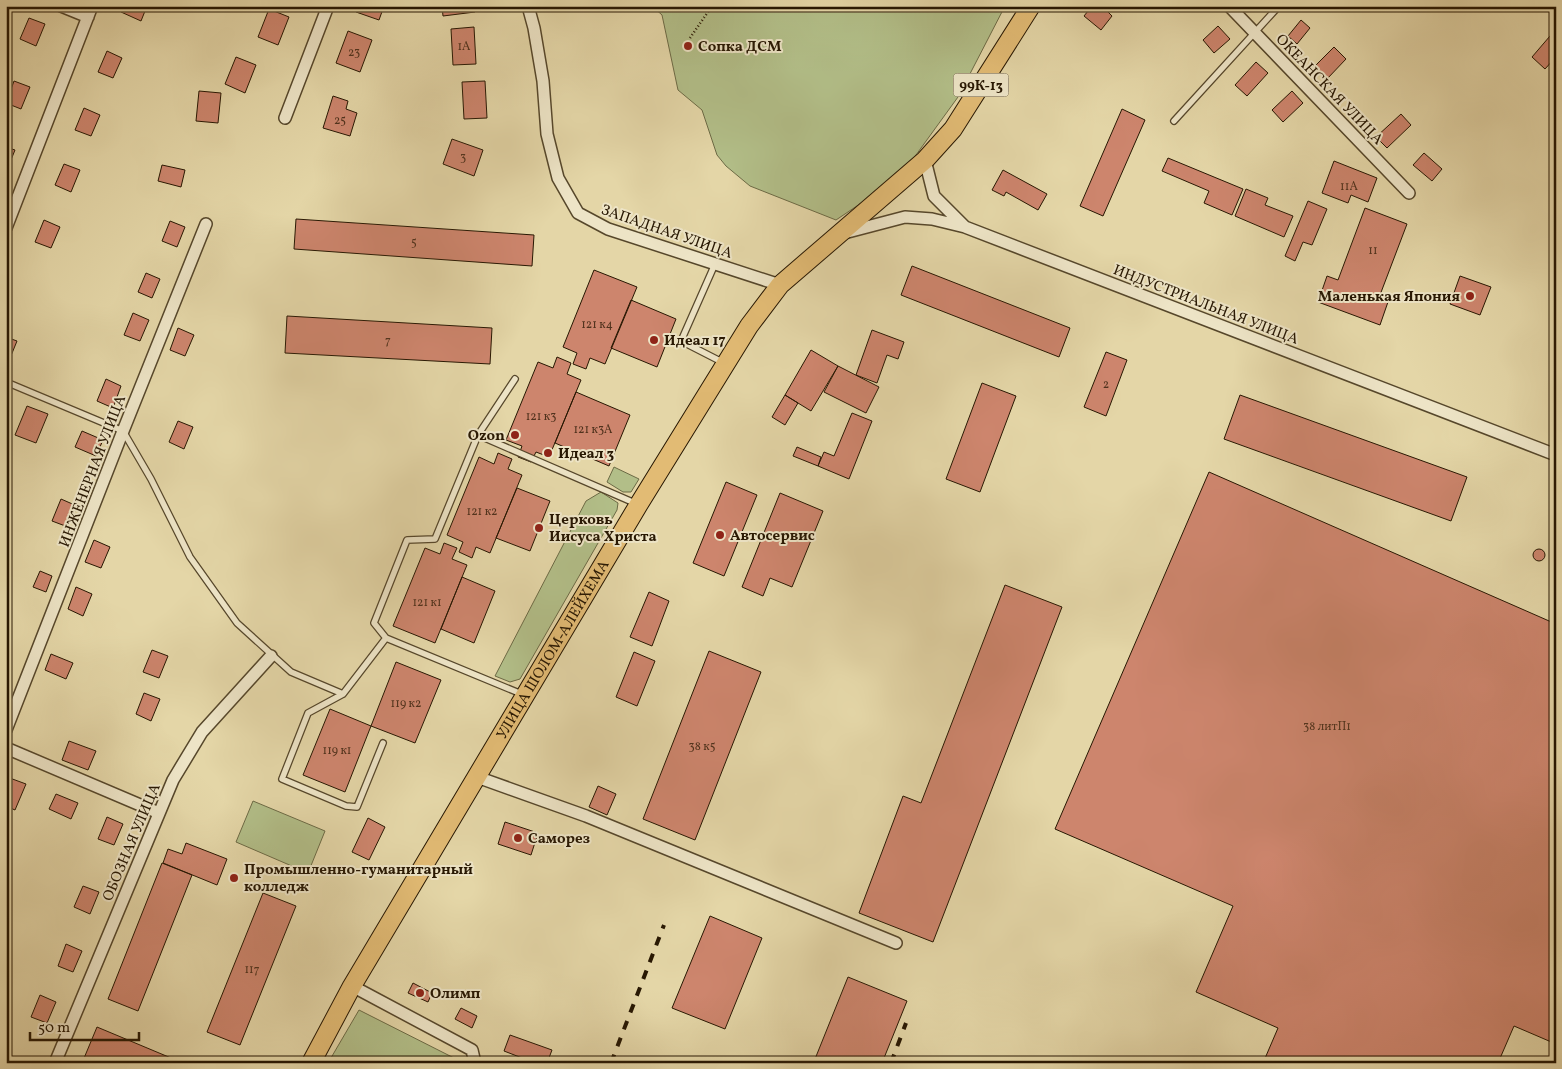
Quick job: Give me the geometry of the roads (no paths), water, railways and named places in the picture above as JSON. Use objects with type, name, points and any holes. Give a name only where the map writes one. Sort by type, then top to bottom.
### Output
[{"type":"main road","name":"99К-13","points":[[840,234],[925,160],[953,129],[1030,6]]},
{"type":"main road","name":"УЛИЦА ШОЛОМ-АЛЕЙХЕМА","points":[[310,1063],[352,986],[639,504],[749,326],[780,285],[840,234]]},
{"type":"street","points":[[6,228],[90,12],[61,6]]},
{"type":"street","points":[[285,118],[328,6]]},
{"type":"street","name":"ЗАПАДНАЯ УЛИЦА","points":[[528,6],[534,28],[543,81],[546,134],[558,178],[578,213],[608,228],[780,285]]},
{"type":"street","name":"ОКЕАНСКАЯ УЛИЦА","points":[[1228,6],[1409,194]]},
{"type":"street","points":[[925,160],[934,196],[965,227]]},
{"type":"street","name":"ИНДУСТРИАЛЬНАЯ УЛИЦА","points":[[840,234],[905,218],[932,219],[965,227],[1556,455]]},
{"type":"street","name":"ИНЖЕНЕРНАЯ УЛИЦА","points":[[6,730],[206,224]]},
{"type":"street","name":"ОБОЗНАЯ УЛИЦА","points":[[56,1063],[173,780],[202,732],[271,656]]},
{"type":"street","points":[[6,748],[158,813]]},
{"type":"street","points":[[478,777],[586,816],[896,943]]},
{"type":"street","points":[[352,986],[472,1050],[475,1063]]},
{"type":"lane","points":[[1174,121],[1279,6]]},
{"type":"lane","points":[[715,264],[681,341],[725,364]]},
{"type":"lane","points":[[515,378],[478,435],[435,539],[407,540],[374,623],[386,638],[526,696]]},
{"type":"lane","points":[[6,382],[124,431],[151,479],[190,558],[237,624],[291,672],[343,694]]},
{"type":"lane","points":[[478,435],[639,504]]},
{"type":"lane","points":[[383,743],[357,807],[346,806],[282,779],[308,713],[343,694],[386,638]]},
{"type":"railway","points":[[611,1063],[664,925]]},
{"type":"railway","points":[[891,1063],[906,1023]]},
{"type":"place","name":"Сопка ДСМ","points":[[688,46]]},
{"type":"place","name":"Маленькая Япония","points":[[1470,296]]},
{"type":"place","name":"Идеал 17","points":[[654,340]]},
{"type":"place","name":"Ozon","points":[[515,435]]},
{"type":"place","name":"Идеал 3","points":[[548,453]]},
{"type":"place","name":"Церковь Иисуса Христа","points":[[539,528]]},
{"type":"place","name":"Автосервис","points":[[720,535]]},
{"type":"place","name":"Саморез","points":[[518,838]]},
{"type":"place","name":"Промышленно-гуманитарный колледж","points":[[234,878]]},
{"type":"place","name":"Олимп","points":[[420,993]]}]
